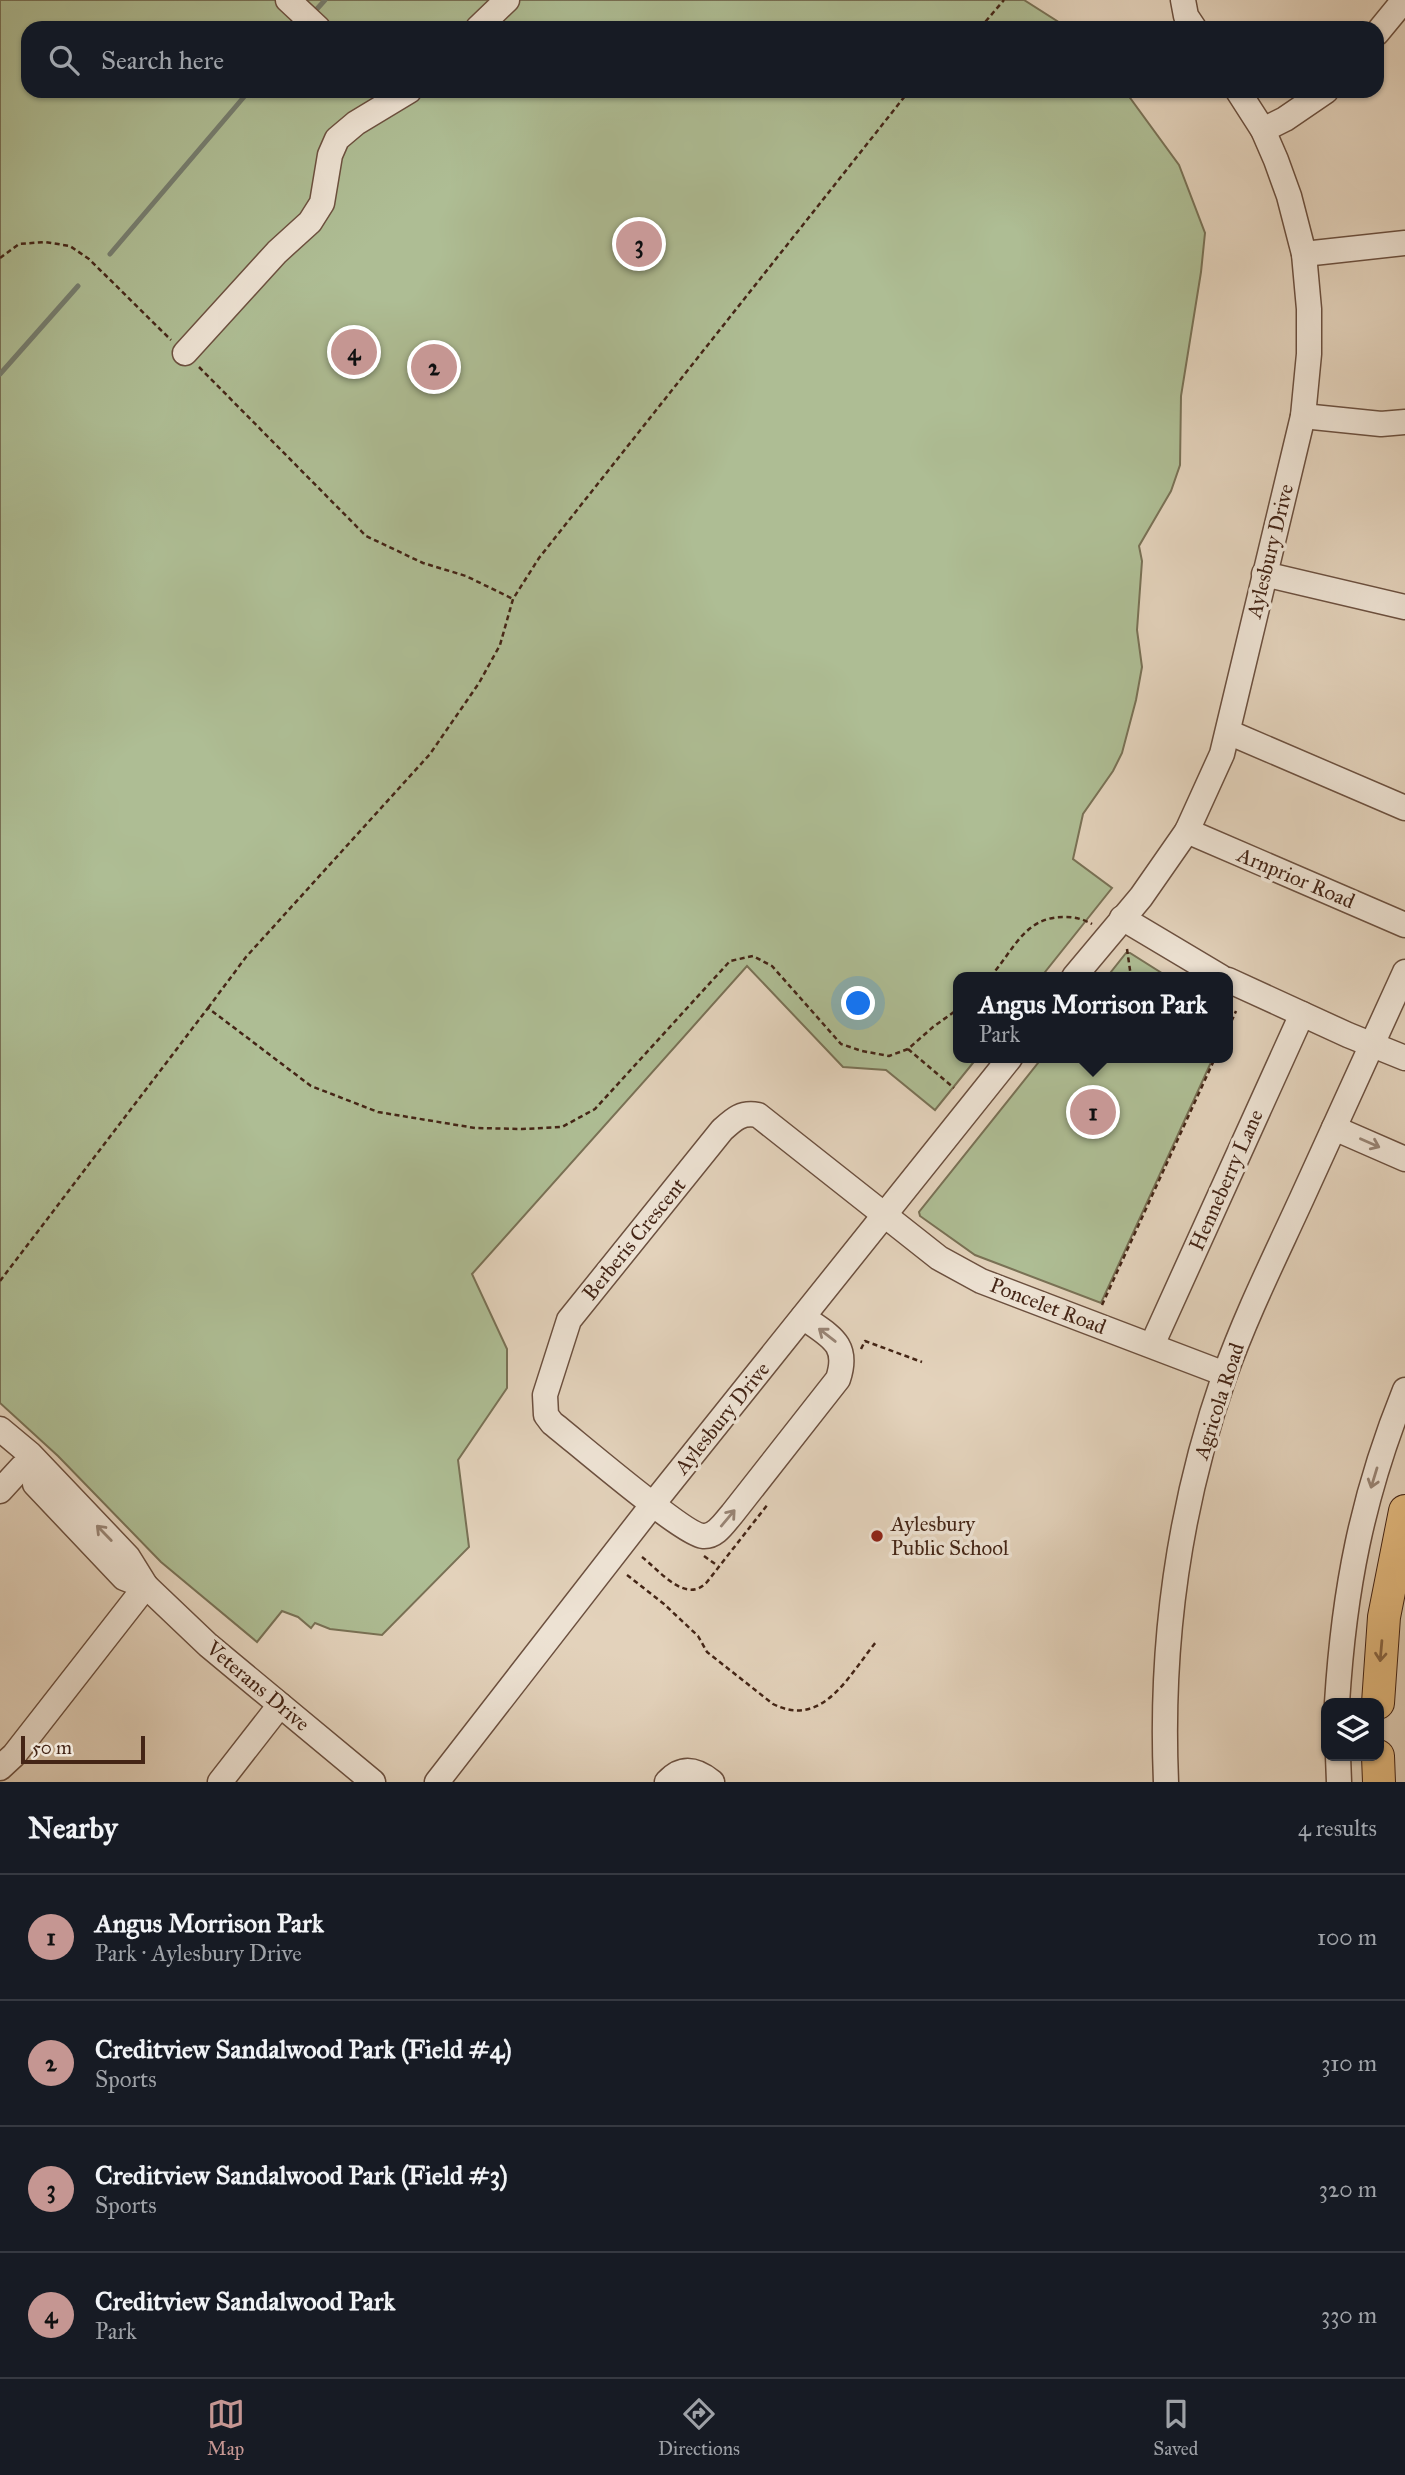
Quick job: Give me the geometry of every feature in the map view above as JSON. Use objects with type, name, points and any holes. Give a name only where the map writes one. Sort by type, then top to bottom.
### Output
[{"type":"main road","points":[[1378,1698],[1384,1617],[1405,1511]]},
{"type":"main road","points":[[1378,1761],[1379,1782]]},
{"type":"street","points":[[288,0],[310,21]]},
{"type":"street","points":[[485,21],[506,0]]},
{"type":"street","points":[[1183,0],[1189,21]]},
{"type":"street","points":[[1384,24],[1405,2]]},
{"type":"street","points":[[185,353],[277,252],[310,222],[323,204],[330,155],[337,139],[356,123],[397,98]]},
{"type":"street","name":"Aylesbury Drive","points":[[1078,972],[1141,897],[1187,831],[1222,754],[1303,416],[1309,354],[1309,309],[1304,254],[1289,196],[1263,130],[1242,98]]},
{"type":"street","points":[[1263,130],[1316,98]]},
{"type":"street","points":[[1304,254],[1405,243]]},
{"type":"street","points":[[1303,416],[1381,424],[1405,422]]},
{"type":"street","points":[[1264,574],[1405,607]]},
{"type":"street","points":[[1228,732],[1405,808]]},
{"type":"street","name":"Arnprior Road","points":[[1187,831],[1405,925]]},
{"type":"street","points":[[1122,918],[1214,972]]},
{"type":"street","name":"Agricola Road","points":[[1166,1782],[1166,1676],[1177,1560],[1194,1478],[1225,1374],[1254,1301],[1405,972]]},
{"type":"street","points":[[1233,982],[1404,1059]]},
{"type":"street","name":"Henneberry Lane","points":[[1152,1345],[1302,1014]]},
{"type":"street","name":"Aylesbury Drive","points":[[438,1782],[653,1504],[1006,1063]]},
{"type":"street","name":"Berberis Crescent","points":[[653,1504],[552,1423],[546,1415],[545,1395],[569,1320],[660,1205],[722,1130],[736,1117],[751,1114],[758,1115],[884,1215]]},
{"type":"street","points":[[1334,1128],[1405,1159]]},
{"type":"street","name":"Poncelet Road","points":[[884,1215],[959,1271],[1225,1374]]},
{"type":"street","points":[[653,1504],[692,1533],[701,1536],[717,1531],[749,1493],[834,1385],[842,1368],[841,1348],[836,1341],[803,1317]]},
{"type":"street","points":[[1337,1698],[1341,1642],[1352,1562],[1367,1499],[1405,1390]]},
{"type":"street","name":"Veterans Drive","points":[[0,1429],[30,1454],[128,1557],[146,1587],[208,1645],[373,1782]]},
{"type":"street","name":"Veterans Drive","points":[[0,1450],[21,1468],[124,1578],[146,1587]]},
{"type":"street","points":[[0,1491],[21,1468]]},
{"type":"street","points":[[0,1768],[14,1755],[146,1587]]},
{"type":"street","points":[[220,1782],[280,1705]]},
{"type":"street","points":[[1338,1761],[1339,1782]]},
{"type":"street","points":[[667,1782],[682,1770],[694,1771],[712,1782]]},
{"type":"path","points":[[985,21],[1004,0]]},
{"type":"path","points":[[0,1281],[246,957],[430,754],[479,683],[500,645],[513,599],[539,558],[903,98]]},
{"type":"path","points":[[0,258],[19,244],[45,242],[70,246],[89,259],[185,353],[366,536],[423,563],[466,576],[513,599]]},
{"type":"path","points":[[993,972],[1015,941],[1027,929],[1042,921],[1059,917],[1074,918],[1085,920],[1094,926]]},
{"type":"path","points":[[1127,949],[1130,972]]},
{"type":"path","points":[[208,1008],[311,1086],[378,1112],[475,1128],[522,1129],[562,1127],[595,1109],[730,961],[753,956],[772,966],[841,1044],[862,1051],[889,1056],[908,1049],[953,1013]]},
{"type":"path","points":[[1233,1018],[1236,1011]]},
{"type":"path","points":[[908,1049],[954,1088]]},
{"type":"path","points":[[1102,1305],[1213,1063]]},
{"type":"path","points":[[860,1352],[865,1340],[922,1363]]},
{"type":"path","points":[[627,1575],[664,1604],[698,1636],[707,1651],[773,1704],[786,1710],[807,1710],[826,1702],[876,1642]]},
{"type":"green space","points":[[0,0],[1024,0],[1057,21],[21,21],[21,98],[1130,98],[1179,165],[1205,233],[1181,396],[1180,465],[1171,491],[1139,546],[1142,561],[1137,630],[1142,667],[1136,700],[1122,753],[1113,771],[1083,814],[1073,859],[1112,888],[1045,972],[953,972],[953,1063],[973,1063],[935,1110],[886,1070],[843,1067],[747,966],[472,1274],[507,1349],[507,1388],[458,1460],[469,1547],[382,1635],[330,1629],[315,1623],[311,1628],[298,1617],[282,1611],[257,1642],[161,1562],[58,1456],[0,1403]]},
{"type":"green space","points":[[1126,953],[1130,953],[1160,972],[1111,972]]},
{"type":"green space","points":[[1038,1063],[1211,1063],[1101,1303],[975,1255],[920,1216],[919,1212]]},
{"type":"waterway","points":[[316,10],[325,0]]},
{"type":"waterway","points":[[110,254],[243,98]]},
{"type":"waterway","points":[[0,374],[78,286]]},
{"type":"place","name":"Creditview Sandalwood Park (Field #3)","points":[[639,244]]},
{"type":"place","name":"Creditview Sandalwood Park","points":[[354,352]]},
{"type":"place","name":"Creditview Sandalwood Park (Field #4)","points":[[434,367]]},
{"type":"place","name":"Angus Morrison Park","points":[[1093,1112]]},
{"type":"place","name":"Aylesbury Public School","points":[[877,1536]]}]
